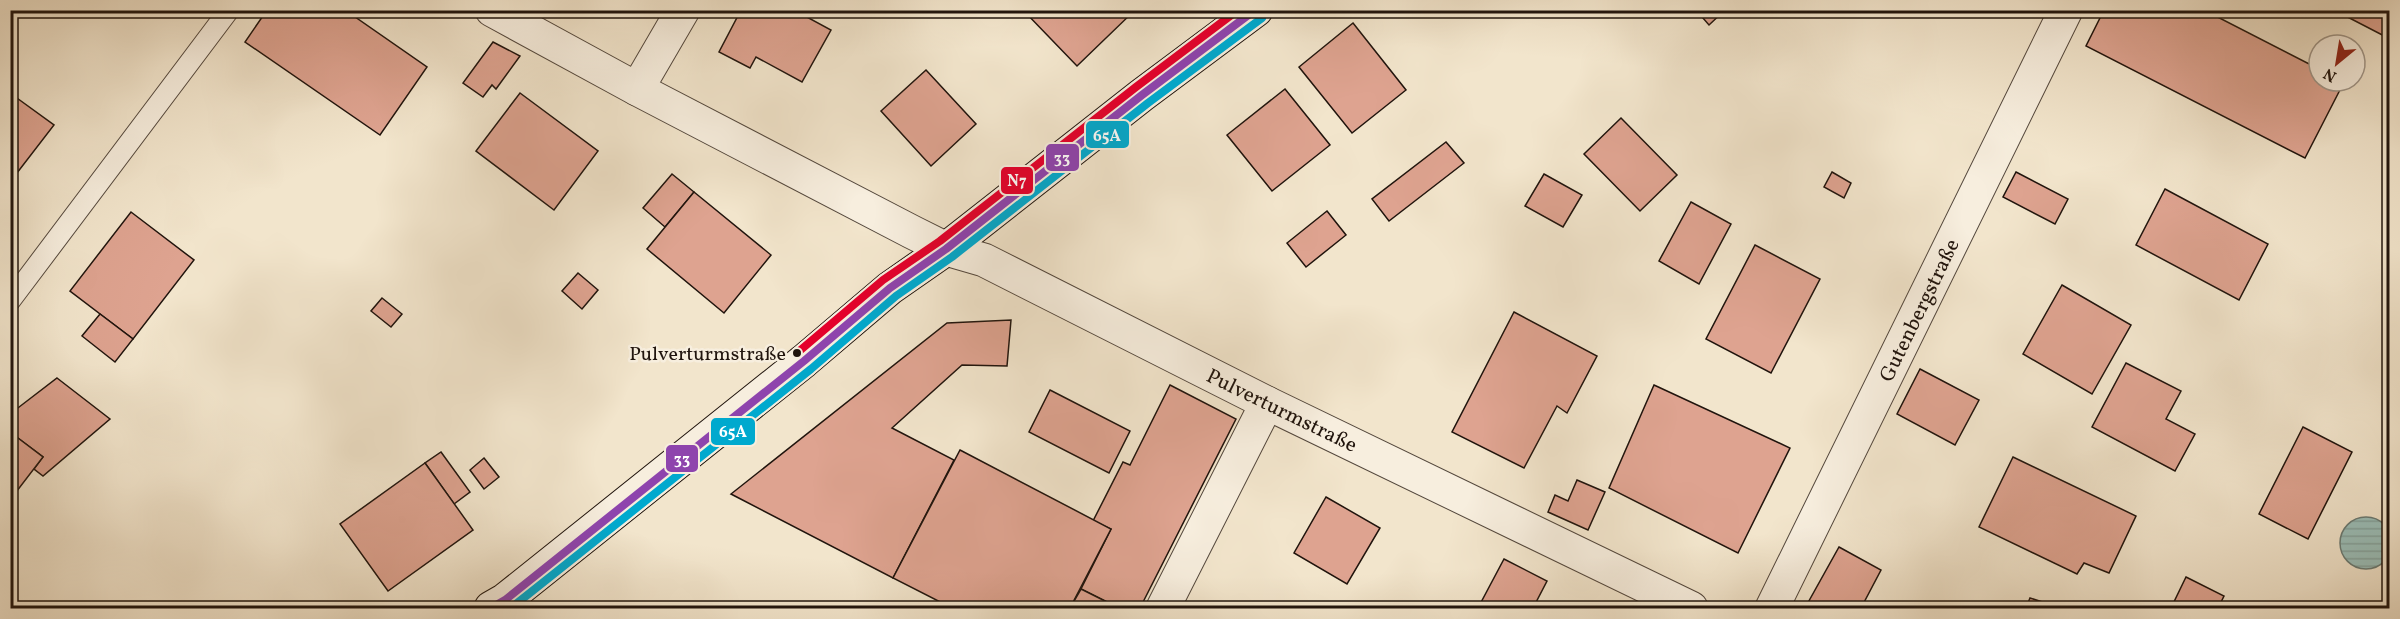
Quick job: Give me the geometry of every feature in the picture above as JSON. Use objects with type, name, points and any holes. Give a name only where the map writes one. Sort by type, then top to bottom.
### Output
[{"type":"street","name":"Pulverturmstraße","points":[[492,10],[637,89],[946,249],[984,260],[1267,403],[1691,609]]},
{"type":"street","points":[[637,89],[683,10]]},
{"type":"street","points":[[491,609],[766,391],[890,288],[946,249],[1142,95],[1256,10]]},
{"type":"street","name":"Gutenbergstraße","points":[[1772,609],[2066,10]]},
{"type":"street","points":[[1163,609],[1267,403]]},
{"type":"lane","points":[[10,302],[229,10]]},
{"type":"water","points":[[2361,517],[2371,517],[2385,524],[2392,543],[2385,562],[2371,569],[2361,569],[2351,565],[2344,558],[2340,548],[2340,538],[2344,528],[2351,521]]},
{"type":"building","points":[[267,10],[345,10],[427,67],[380,135],[245,42]]},
{"type":"building","points":[[741,10],[794,10],[831,30],[802,82],[756,57],[750,68],[719,52]]},
{"type":"building","points":[[1023,10],[1134,10],[1134,11],[1077,66]]},
{"type":"building","points":[[1696,10],[1725,10],[1709,25]]},
{"type":"building","points":[[2104,10],[2204,10],[2307,63],[2307,93],[2338,93],[2305,158],[2086,46]]},
{"type":"building","points":[[2334,10],[2390,10],[2390,39]]},
{"type":"building","points":[[1353,23],[1406,90],[1352,133],[1299,67]]},
{"type":"building","points":[[493,42],[520,56],[496,89],[492,85],[483,97],[463,83]]},
{"type":"building","points":[[926,70],[976,124],[931,166],[881,111]]},
{"type":"building","points":[[1285,89],[1330,145],[1272,191],[1227,135]]},
{"type":"building","points":[[10,93],[54,125],[10,182]]},
{"type":"building","points":[[520,93],[598,151],[554,210],[476,151]]},
{"type":"building","points":[[1621,118],[1677,175],[1640,211],[1584,154]]},
{"type":"building","points":[[1446,142],[1464,163],[1389,221],[1372,199]]},
{"type":"building","points":[[1832,172],[1851,183],[1844,198],[1824,187]]},
{"type":"building","points":[[2016,172],[2068,199],[2055,224],[2003,197]]},
{"type":"building","points":[[672,174],[694,192],[665,227],[643,208]]},
{"type":"building","points":[[1544,174],[1582,195],[1563,227],[1525,206]]},
{"type":"building","points":[[2165,189],[2268,244],[2239,300],[2136,245]]},
{"type":"building","points":[[694,192],[771,255],[724,313],[647,249]]},
{"type":"building","points":[[1691,202],[1731,224],[1699,284],[1659,261]]},
{"type":"building","points":[[1327,211],[1346,235],[1306,267],[1287,243]]},
{"type":"building","points":[[131,212],[194,260],[133,339],[70,291]]},
{"type":"building","points":[[1755,245],[1820,279],[1771,373],[1706,339]]},
{"type":"building","points":[[578,273],[598,290],[582,309],[562,291]]},
{"type":"building","points":[[2062,285],[2131,325],[2092,394],[2023,354]]},
{"type":"building","points":[[382,298],[402,314],[391,327],[371,311]]},
{"type":"building","points":[[1514,312],[1597,356],[1567,413],[1557,406],[1524,468],[1452,432]]},
{"type":"building","points":[[100,314],[133,339],[115,362],[82,336]]},
{"type":"building","points":[[1011,320],[1007,366],[962,365],[892,428],[954,460],[893,578],[731,494],[947,323]]},
{"type":"building","points":[[2126,363],[2181,391],[2166,419],[2195,434],[2175,471],[2092,427]]},
{"type":"building","points":[[1920,369],[1979,400],[1955,445],[1897,414]]},
{"type":"building","points":[[57,378],[110,419],[43,476],[34,469],[43,457],[10,432],[10,414]]},
{"type":"building","points":[[1170,385],[1236,419],[1140,608],[1119,608],[1081,589],[1111,529],[1093,521],[1123,462],[1130,465]]},
{"type":"building","points":[[1654,385],[1790,448],[1738,553],[1609,488]]},
{"type":"building","points":[[1050,390],[1130,431],[1109,473],[1029,432]]},
{"type":"building","points":[[2303,427],[2352,452],[2308,539],[2259,514]]},
{"type":"building","points":[[10,432],[43,457],[10,500]]},
{"type":"building","points":[[960,450],[1111,529],[1070,608],[952,608],[893,578]]},
{"type":"building","points":[[441,452],[470,492],[454,504],[425,463]]},
{"type":"building","points":[[2013,457],[2136,516],[2109,573],[2084,563],[2077,574],[1979,527]]},
{"type":"building","points":[[484,458],[499,477],[484,489],[470,470]]},
{"type":"building","points":[[425,463],[473,530],[388,591],[340,524]]},
{"type":"building","points":[[1577,480],[1605,492],[1588,530],[1548,512],[1555,495],[1568,501]]},
{"type":"building","points":[[1326,497],[1380,528],[1347,584],[1294,553]]},
{"type":"building","points":[[1839,547],[1881,570],[1861,608],[1805,608]]},
{"type":"building","points":[[1504,559],[1547,581],[1533,608],[1478,608]]},
{"type":"building","points":[[2186,577],[2224,596],[2218,608],[2171,608]]},
{"type":"building","points":[[1081,589],[1119,608],[1070,608]]},
{"type":"building","points":[[2030,598],[2061,608],[2026,608]]},
{"type":"transit line","name":"N7","points":[[797,353],[883,280],[940,241],[1238,10]]},
{"type":"transit line","name":"33","points":[[491,608],[505,600],[804,361],[890,288],[946,249],[1142,95],[1255,10]]},
{"type":"transit line","name":"65A","points":[[511,608],[811,369],[896,296],[952,257],[1148,103],[1262,18]]},
{"type":"place","name":"Pulverturmstraße","points":[[797,353]]}]
